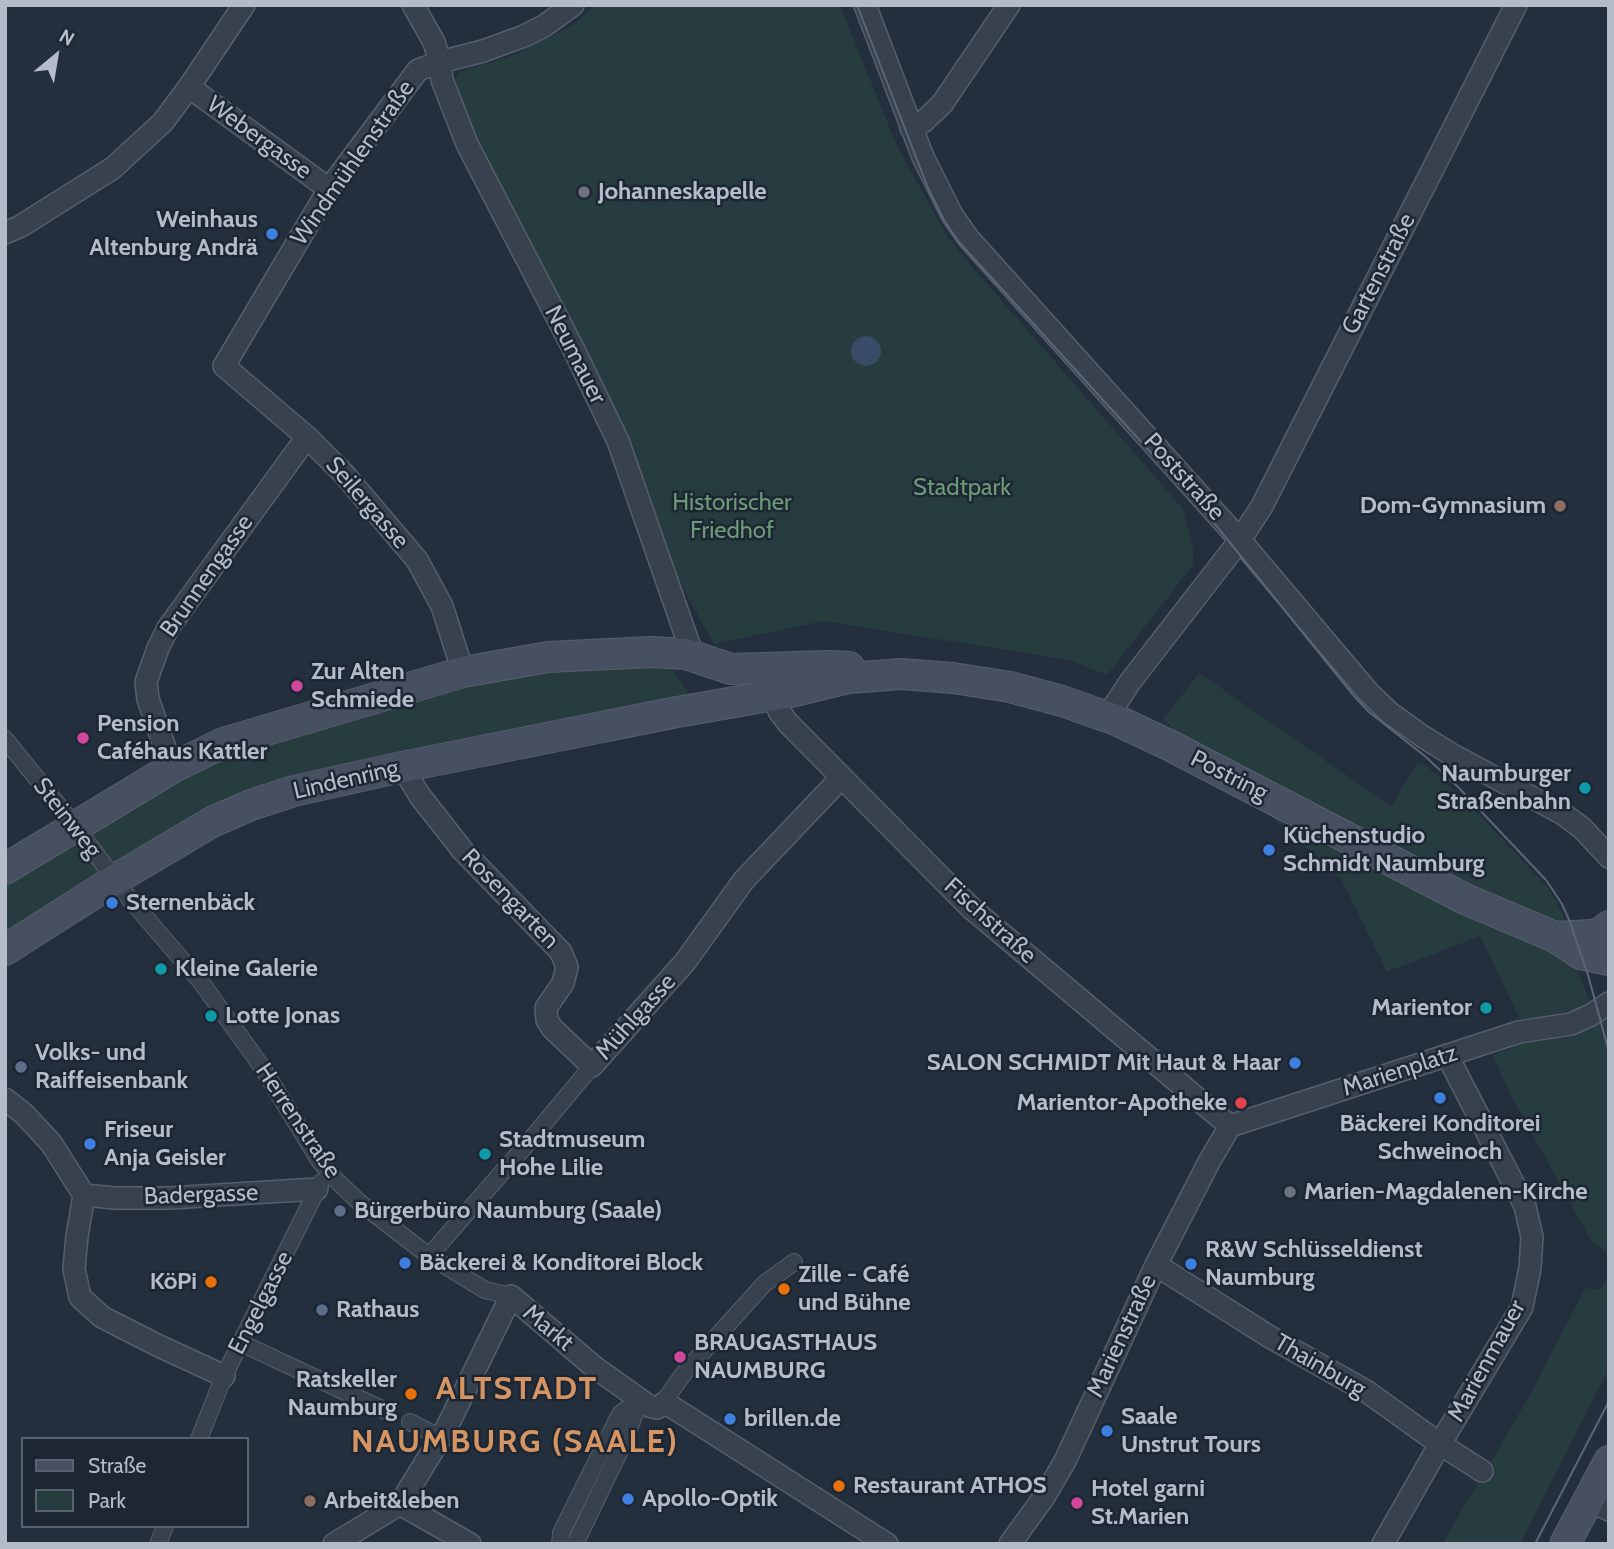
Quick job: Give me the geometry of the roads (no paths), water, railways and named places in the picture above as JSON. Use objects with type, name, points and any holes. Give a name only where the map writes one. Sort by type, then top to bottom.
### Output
[{"type":"main road","name":"Lindenring","points":[[5,869],[172,768],[223,743],[463,672],[548,657],[652,652],[680,653],[741,669],[775,682]]},
{"type":"main road","points":[[706,661],[728,676],[731,685],[723,704]]},
{"type":"main road","name":"Lindenring","points":[[5,950],[121,889],[212,822],[251,805],[294,791],[723,704],[775,682],[838,666],[884,674]]},
{"type":"main road","name":"Postring","points":[[884,674],[922,674],[1010,687],[1107,717],[1168,745],[1465,899],[1555,937],[1581,954],[1609,960]]},
{"type":"main road","name":"Postring","points":[[1555,937],[1592,935],[1609,926]]},
{"type":"main road","points":[[1565,1544],[1599,1505],[1609,1461]]},
{"type":"street","points":[[5,233],[21,226],[113,168],[163,122],[244,5]]},
{"type":"street","name":"Neumauer","points":[[413,5],[434,42],[442,80],[467,144],[618,441],[706,661]]},
{"type":"street","name":"Windmühlenstraße","points":[[224,366],[329,189],[418,70],[524,36],[544,26],[573,5]]},
{"type":"street","name":"Poststraße","points":[[865,5],[922,157],[952,215],[969,239],[1240,540],[1354,677],[1390,713],[1442,748],[1550,806],[1582,828],[1609,857]]},
{"type":"street","points":[[911,128],[923,122],[942,104],[1009,5]]},
{"type":"street","name":"Gartenstraße","points":[[1107,717],[1130,682],[1240,540],[1262,506],[1516,5]]},
{"type":"street","name":"Webergasse","points":[[189,87],[329,189]]},
{"type":"street","name":"Seilergasse","points":[[224,366],[307,437],[344,474],[417,560],[442,606],[463,672]]},
{"type":"street","name":"Brunnengasse","points":[[172,768],[147,691],[146,682],[158,648],[167,628],[307,437]]},
{"type":"street","name":"Fischstraße","points":[[775,682],[782,715],[971,908],[1230,1126]]},
{"type":"street","name":"Steinweg","points":[[5,739],[121,889]]},
{"type":"street","name":"Rosengarten","points":[[402,767],[419,796],[463,851],[561,953],[567,967],[563,982],[546,1008],[547,1020],[552,1028],[593,1066]]},
{"type":"street","name":"Mühlgasse","points":[[429,1256],[685,962],[744,880],[841,778]]},
{"type":"street","name":"Herrenstraße","points":[[121,889],[201,982],[262,1067],[322,1179],[354,1197],[429,1256],[485,1290],[511,1296]]},
{"type":"street","name":"Marienplatz","points":[[1230,1126],[1519,1032],[1576,1022],[1609,1003]]},
{"type":"street","name":"Marienmauer","points":[[1383,1544],[1522,1307],[1530,1268],[1532,1237],[1525,1206],[1447,1055]]},
{"type":"street","points":[[5,1099],[24,1114],[51,1143],[84,1195],[74,1269],[80,1297],[102,1317],[223,1376]]},
{"type":"street","name":"Marienstraße","points":[[1010,1544],[1044,1497],[1065,1461],[1156,1265],[1230,1126]]},
{"type":"street","name":"Badergasse","points":[[84,1195],[170,1198],[322,1179]]},
{"type":"street","name":"Engelgasse","points":[[200,1437],[223,1376],[322,1179]]},
{"type":"street","points":[[640,1400],[653,1408],[662,1404],[684,1373],[764,1284],[794,1262]]},
{"type":"street","name":"Thainburg","points":[[1156,1265],[1273,1339],[1366,1391],[1482,1471]]},
{"type":"street","name":"Markt","points":[[334,1544],[400,1504],[441,1438],[511,1296],[569,1346],[640,1400]]},
{"type":"street","points":[[241,1343],[386,1411]]},
{"type":"street","points":[[561,1544],[561,1533],[618,1418],[640,1400]]},
{"type":"street","points":[[575,1544],[624,1442],[640,1400]]},
{"type":"street","points":[[662,1404],[672,1407],[887,1544]]},
{"type":"street","points":[[410,1422],[441,1438]]},
{"type":"street","points":[[400,1504],[470,1544]]},
{"type":"water","points":[[866,336],[876,341],[881,351],[876,361],[866,366],[856,361],[851,351],[856,341]]},
{"type":"tram line","points":[[857,5],[928,188],[958,241],[1206,513],[1354,696],[1369,712],[1426,757],[1459,788],[1546,880],[1570,922],[1609,1052]]},
{"type":"tram line","points":[[1535,1544],[1609,1401]]},
{"type":"place","name":"Johanneskapelle","points":[[584,192]]},
{"type":"place","name":"Weinhaus Altenburg Andrä","points":[[272,234]]},
{"type":"place","name":"Dom-Gymnasium","points":[[1560,506]]},
{"type":"place","name":"Zur Alten Schmiede","points":[[297,686]]},
{"type":"place","name":"Pension Caféhaus Kattler","points":[[83,738]]},
{"type":"place","name":"Naumburger Straßenbahn","points":[[1585,788]]},
{"type":"place","name":"Küchenstudio Schmidt Naumburg","points":[[1269,850]]},
{"type":"place","name":"Sternenbäck","points":[[112,903]]},
{"type":"place","name":"Kleine Galerie","points":[[161,969]]},
{"type":"place","name":"Marientor","points":[[1486,1008]]},
{"type":"place","name":"Lotte Jonas","points":[[211,1016]]},
{"type":"place","name":"SALON SCHMIDT Mit Haut & Haar","points":[[1295,1063]]},
{"type":"place","name":"Volks- und Raiffeisenbank","points":[[21,1067]]},
{"type":"place","name":"Bäckerei Konditorei Schweinoch","points":[[1440,1098]]},
{"type":"place","name":"Marientor-Apotheke","points":[[1241,1103]]},
{"type":"place","name":"Friseur Anja Geisler","points":[[90,1144]]},
{"type":"place","name":"Stadtmuseum Hohe Lilie","points":[[485,1154]]},
{"type":"place","name":"Marien-Magdalenen-Kirche","points":[[1290,1192]]},
{"type":"place","name":"Bürgerbüro Naumburg (Saale)","points":[[340,1211]]},
{"type":"place","name":"Bäckerei & Konditorei Block","points":[[405,1263]]},
{"type":"place","name":"R&W Schlüsseldienst Naumburg","points":[[1191,1264]]},
{"type":"place","name":"KöPi","points":[[211,1282]]},
{"type":"place","name":"Zille - Café und Bühne","points":[[784,1289]]},
{"type":"place","name":"Rathaus","points":[[322,1310]]},
{"type":"place","name":"BRAUGASTHAUS NAUMBURG","points":[[680,1357]]},
{"type":"place","name":"Ratskeller Naumburg","points":[[411,1394]]},
{"type":"place","name":"brillen.de","points":[[730,1419]]},
{"type":"place","name":"Saale Unstrut Tours","points":[[1107,1431]]},
{"type":"place","name":"Restaurant ATHOS","points":[[839,1486]]},
{"type":"place","name":"Apollo-Optik","points":[[628,1499]]},
{"type":"place","name":"Arbeit&leben","points":[[310,1501]]},
{"type":"place","name":"Hotel garni St.Marien","points":[[1077,1503]]},
{"type":"district","name":"ALTSTADT","points":[[517,1390]]},
{"type":"district","name":"NAUMBURG (SAALE)","points":[[515,1443]]},
{"type":"park label","name":"Stadtpark","points":[[962,488]]},
{"type":"park label","name":"Historischer Friedhof","points":[[732,517]]}]
